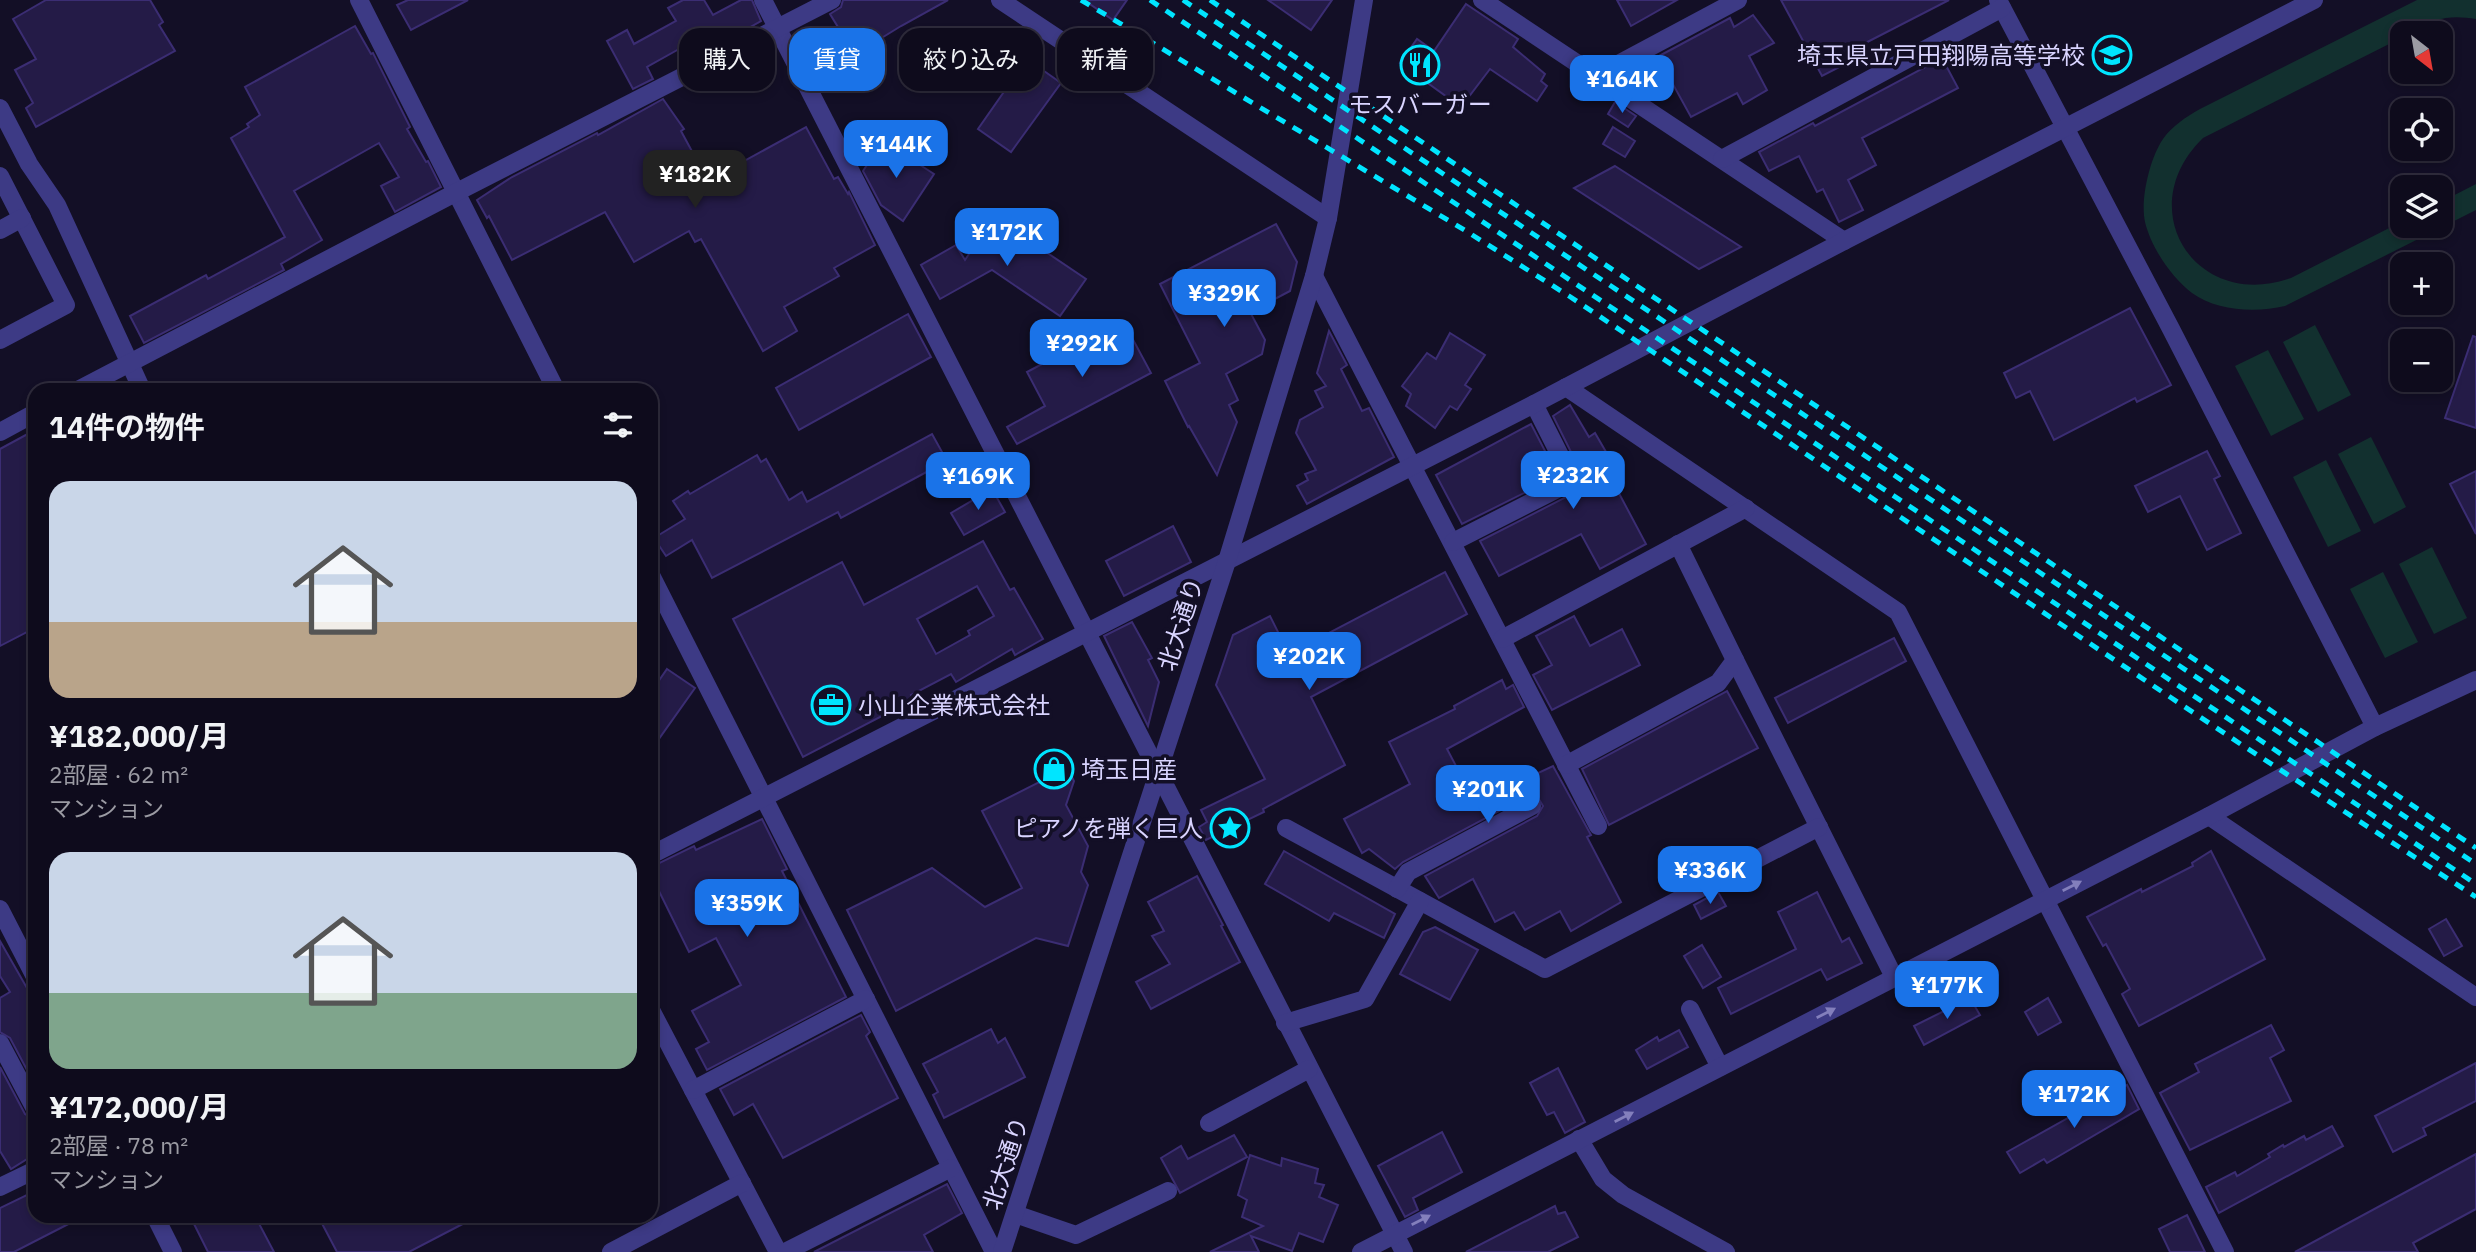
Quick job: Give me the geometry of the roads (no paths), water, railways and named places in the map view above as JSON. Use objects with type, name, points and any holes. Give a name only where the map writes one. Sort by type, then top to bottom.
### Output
[{"type":"street","points":[[359,0],[552,383]]},
{"type":"street","points":[[763,0],[1404,1252]]},
{"type":"street","points":[[91,383],[832,0]]},
{"type":"street","points":[[1000,0],[1328,218]]},
{"type":"street","name":"北大通り","points":[[1002,1252],[1227,561],[1314,276],[1328,218],[1364,0]]},
{"type":"street","points":[[1482,0],[1844,241]]},
{"type":"street","points":[[1596,76],[1738,0]]},
{"type":"street","points":[[658,851],[1412,467],[2314,0]]},
{"type":"street","points":[[1721,159],[2000,4],[2171,329],[2375,727]]},
{"type":"street","points":[[0,108],[29,164],[57,205],[138,383]]},
{"type":"street","points":[[0,176],[66,305],[0,340]]},
{"type":"street","points":[[0,230],[22,218]]},
{"type":"street","points":[[1314,276],[1598,826]]},
{"type":"street","points":[[1566,387],[1898,612],[2225,1252]]},
{"type":"street","points":[[1453,541],[1573,481],[1534,404]]},
{"type":"street","points":[[0,432],[28,417]]},
{"type":"street","points":[[1502,639],[1746,508]]},
{"type":"street","points":[[1678,544],[1894,978]]},
{"type":"street","points":[[658,589],[993,1252]]},
{"type":"street","points":[[1566,765],[1718,683],[1735,660]]},
{"type":"street","points":[[1361,1252],[2209,816],[2375,727],[2476,680]]},
{"type":"street","points":[[1397,889],[1408,872],[1532,806]]},
{"type":"street","points":[[2209,816],[2476,998]]},
{"type":"street","points":[[1286,828],[1545,970],[1819,827]]},
{"type":"street","points":[[1285,1023],[1365,999],[1420,901]]},
{"type":"street","points":[[0,909],[28,963]]},
{"type":"street","points":[[693,1090],[866,999]]},
{"type":"street","points":[[1690,1009],[1720,1067]]},
{"type":"street","points":[[658,1023],[778,1252]]},
{"type":"street","points":[[0,1043],[28,1096]]},
{"type":"street","points":[[1209,1123],[1310,1069]]},
{"type":"street","points":[[1579,1139],[1603,1179],[1623,1195],[1726,1252]]},
{"type":"street","points":[[785,1252],[951,1168]]},
{"type":"street","points":[[0,1187],[28,1173]]},
{"type":"street","points":[[611,1252],[742,1184]]},
{"type":"street","points":[[1015,1214],[1076,1235],[1168,1191]]},
{"type":"street","points":[[158,1223],[173,1252]]},
{"type":"railway","points":[[1081,0],[1466,231],[1569,296],[2239,743],[2476,897]]},
{"type":"railway","points":[[1150,0],[2476,884]]},
{"type":"railway","points":[[1183,0],[2476,864]]},
{"type":"railway","points":[[1210,0],[2476,848]]},
{"type":"place","name":"埼玉県立戸田翔陽高等学校","points":[[2112,55]]},
{"type":"place","name":"モスバーガー","points":[[1420,65]]},
{"type":"place","name":"小山企業株式会社","points":[[831,705]]},
{"type":"place","name":"埼玉日産","points":[[1054,769]]},
{"type":"place","name":"ピアノを弾く巨人","points":[[1230,828]]}]
